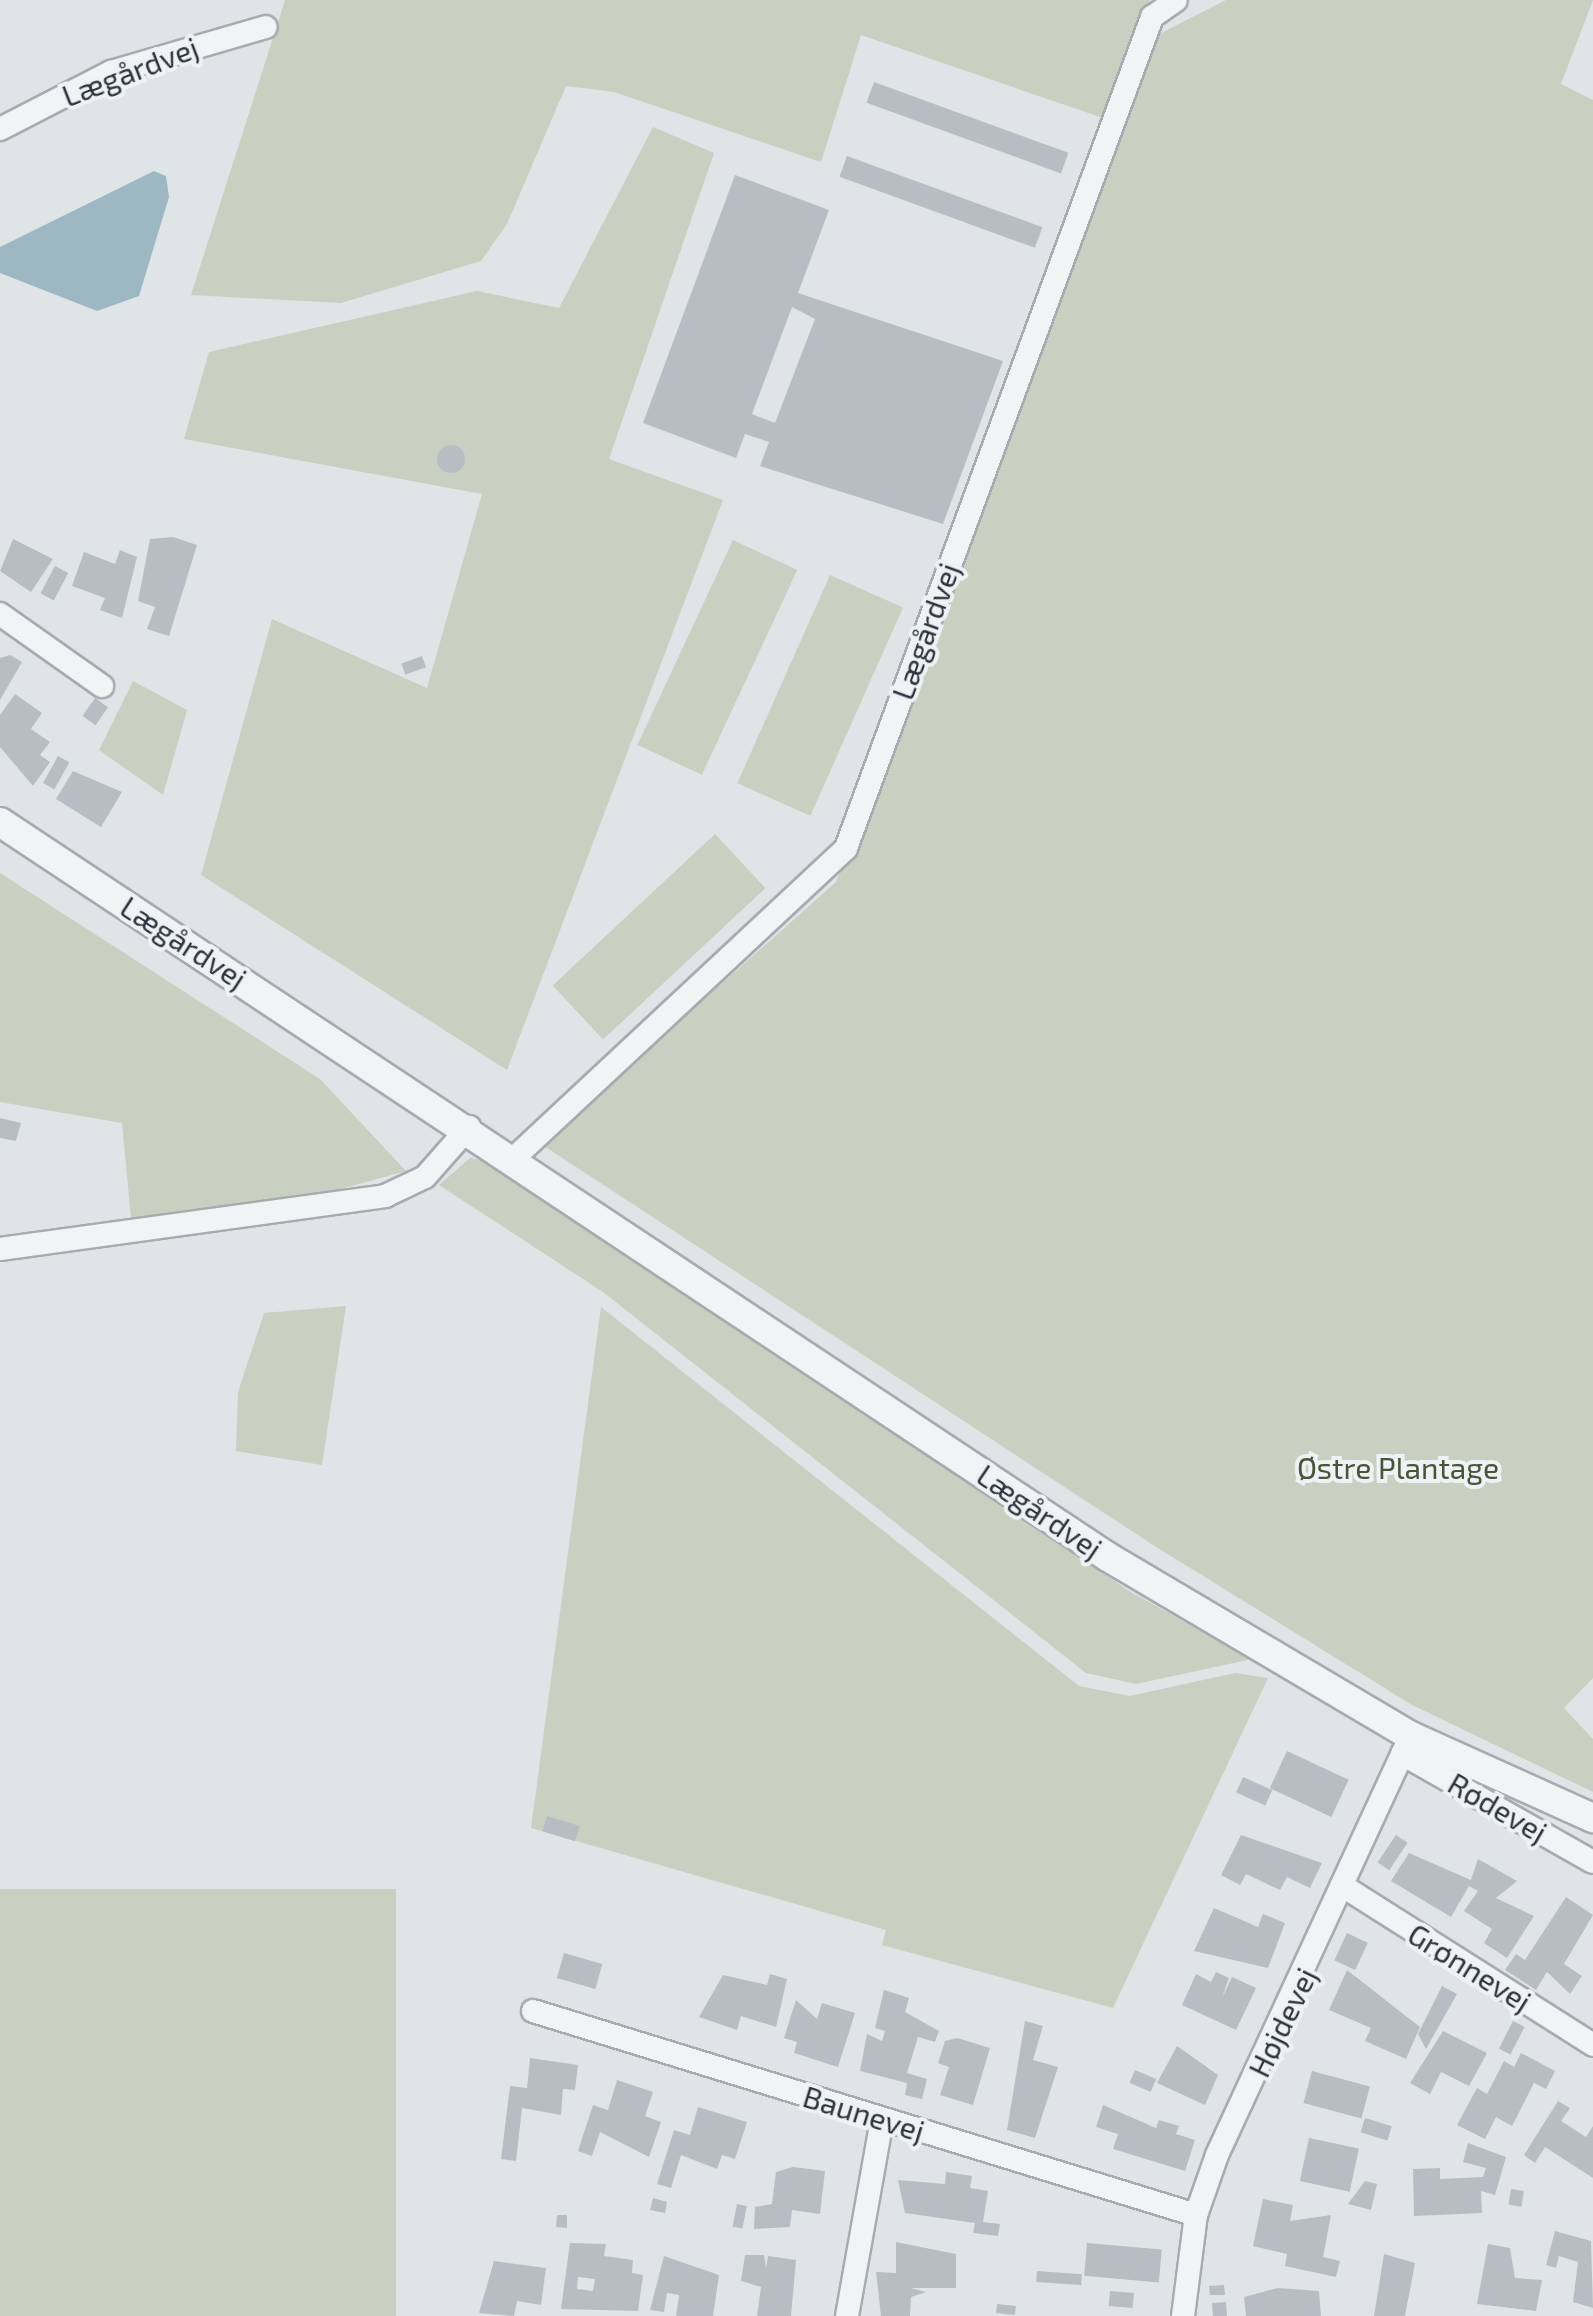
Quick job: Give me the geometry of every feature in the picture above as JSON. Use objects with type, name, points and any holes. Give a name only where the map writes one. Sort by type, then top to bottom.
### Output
[{"type":"street","name":"Lægårdvej","points":[[514,1158],[846,848],[1152,16],[1176,0]]},
{"type":"street","name":"Lægårdvej","points":[[0,129],[111,72],[266,27]]},
{"type":"street","points":[[0,614],[102,686]]},
{"type":"street","name":"Lægårdvej","points":[[0,822],[469,1127],[1108,1557],[1406,1745],[1593,1818]]},
{"type":"street","points":[[0,1249],[385,1196],[425,1177],[469,1127]]},
{"type":"street","name":"Rødevej","points":[[1406,1745],[1593,1862]]},
{"type":"street","name":"Højdevej","points":[[1182,2316],[1196,2215],[1346,1888],[1406,1745]]},
{"type":"street","name":"Grønnevej","points":[[1346,1888],[1593,2045]]},
{"type":"street","name":"Baunevej","points":[[532,2011],[1196,2215]]},
{"type":"street","points":[[847,2316],[882,2118]]},
{"type":"green space","points":[[285,0],[1150,0],[1106,119],[861,35],[821,162],[614,92],[566,86],[507,224],[481,261],[341,303],[191,295]]},
{"type":"green space","name":"Østre Plantage","points":[[1226,0],[1593,0],[1561,84],[1593,100],[1593,1678],[1564,1708],[1593,1739],[1593,1792],[1412,1705],[1153,1545],[541,1144],[836,882],[1159,34]]},
{"type":"green space","points":[[653,127],[714,153],[609,459],[723,500],[507,1070],[201,875],[272,619],[427,688],[482,494],[184,439],[209,352],[477,291],[559,308]]},
{"type":"green space","points":[[733,540],[797,570],[702,775],[637,745]]},
{"type":"green space","points":[[830,575],[903,608],[810,816],[737,783]]},
{"type":"green space","points":[[133,681],[187,710],[163,795],[99,750]]},
{"type":"green space","points":[[715,834],[765,888],[603,1040],[553,985]]},
{"type":"green space","points":[[0,873],[320,1079],[406,1171],[326,1193],[131,1218],[122,1123],[0,1102]]},
{"type":"green space","points":[[470,1158],[495,1163],[1129,1591],[1252,1659],[1136,1684],[1086,1673],[603,1292],[439,1185]]},
{"type":"green space","points":[[346,1306],[322,1465],[236,1451],[238,1392],[264,1313]]},
{"type":"green space","points":[[601,1307],[1079,1686],[1130,1696],[1235,1673],[1268,1678],[1113,2008],[882,1945],[886,1930],[531,1828]]},
{"type":"green space","points":[[0,1889],[396,1889],[396,2316],[0,2316]]},
{"type":"water","points":[[154,171],[166,176],[169,197],[139,296],[97,311],[0,273],[0,247]]},
{"type":"building","points":[[874,82],[1069,153],[1061,173],[866,103]]},
{"type":"building","points":[[847,156],[1042,227],[1035,248],[839,177]]},
{"type":"building","points":[[735,175],[829,210],[798,293],[1003,361],[943,524],[760,466],[769,442],[745,434],[736,458],[643,423]],"holes":[[[792,307],[815,319],[775,423],[752,414]]]},
{"type":"building","points":[[451,445],[461,449],[465,459],[461,469],[451,473],[441,469],[437,459],[441,449]]},
{"type":"building","points":[[173,537],[197,545],[169,636],[147,629],[155,607],[138,601],[150,539]]},
{"type":"building","points":[[13,539],[53,559],[31,592],[0,571]]},
{"type":"building","points":[[120,550],[137,557],[122,618],[100,610],[105,598],[72,586],[84,552],[115,564]]},
{"type":"building","points":[[55,566],[68,573],[54,600],[40,593]]},
{"type":"building","points":[[10,655],[22,662],[0,700],[0,658]]},
{"type":"building","points":[[422,656],[426,667],[405,675],[401,664]]},
{"type":"building","points":[[15,694],[42,713],[31,729],[50,742],[40,755],[50,762],[33,786],[0,747],[0,715]]},
{"type":"building","points":[[95,698],[108,707],[95,725],[82,716]]},
{"type":"building","points":[[58,756],[69,762],[54,789],[43,783]]},
{"type":"building","points":[[73,771],[122,792],[101,827],[56,799]]},
{"type":"building","points":[[0,1118],[21,1123],[16,1141],[0,1138]]},
{"type":"building","points":[[1287,1751],[1349,1780],[1331,1817],[1270,1788]]},
{"type":"building","points":[[1243,1777],[1272,1790],[1265,1806],[1236,1793]]},
{"type":"building","points":[[547,1816],[580,1826],[575,1841],[542,1831]]},
{"type":"building","points":[[1241,1835],[1322,1863],[1310,1888],[1287,1877],[1280,1890],[1246,1874],[1240,1885],[1221,1875]]},
{"type":"building","points":[[1396,1835],[1408,1843],[1389,1870],[1378,1862]]},
{"type":"building","points":[[1409,1853],[1471,1880],[1478,1859],[1517,1881],[1496,1898],[1534,1916],[1507,1958],[1484,1943],[1492,1929],[1464,1911],[1478,1891],[1469,1886],[1451,1917],[1391,1881]]},
{"type":"building","points":[[1566,1897],[1593,1915],[1564,1964],[1582,1976],[1570,1994],[1547,1972],[1536,1990],[1505,1970],[1516,1954],[1525,1960]]},
{"type":"building","points":[[1214,1908],[1258,1927],[1263,1914],[1285,1923],[1268,1968],[1194,1951]]},
{"type":"building","points":[[1347,1933],[1368,1943],[1355,1970],[1334,1960]]},
{"type":"building","points":[[564,1953],[602,1964],[595,1989],[557,1978]]},
{"type":"building","points":[[1347,1970],[1420,2027],[1406,2059],[1365,2041],[1371,2028],[1329,2010]]},
{"type":"building","points":[[1216,1972],[1229,1978],[1222,1998],[1232,1977],[1256,1988],[1236,2030],[1182,2005],[1196,1974],[1211,1982]]},
{"type":"building","points":[[770,1974],[787,1979],[776,2027],[741,2016],[737,2030],[699,2017],[723,1975],[767,1985]]},
{"type":"building","points":[[1442,1986],[1457,1994],[1426,2049],[1418,2034]]},
{"type":"building","points":[[884,1990],[909,1998],[905,2012],[939,2031],[935,2042],[918,2037],[907,2073],[927,2079],[922,2099],[905,2095],[907,2083],[860,2071],[867,2034],[882,2041],[885,2031],[875,2028]]},
{"type":"building","points":[[796,2000],[817,2019],[822,2003],[855,2013],[838,2067],[794,2053],[797,2042],[784,2038]]},
{"type":"building","points":[[1025,2021],[1043,2026],[1033,2060],[1058,2067],[1035,2138],[1007,2130]]},
{"type":"building","points":[[1513,2021],[1525,2027],[1511,2055],[1499,2049]]},
{"type":"building","points":[[1443,2031],[1487,2053],[1469,2086],[1441,2072],[1430,2094],[1410,2083]]},
{"type":"building","points":[[957,2038],[990,2048],[973,2105],[940,2095],[949,2067],[938,2063],[945,2041]]},
{"type":"building","points":[[1177,2046],[1218,2075],[1205,2105],[1157,2083]]},
{"type":"building","points":[[1521,2053],[1555,2071],[1546,2089],[1534,2083],[1512,2126],[1496,2117],[1485,2139],[1457,2125],[1477,2088],[1487,2094],[1504,2061],[1514,2067]]},
{"type":"building","points":[[530,2058],[578,2065],[575,2090],[563,2089],[561,2115],[522,2108],[516,2161],[501,2159],[510,2086],[527,2088]]},
{"type":"building","points":[[1135,2070],[1156,2079],[1151,2092],[1130,2083]]},
{"type":"building","points":[[1312,2071],[1370,2087],[1361,2118],[1303,2103]]},
{"type":"building","points":[[617,2080],[653,2092],[645,2116],[661,2122],[649,2157],[600,2132],[592,2156],[578,2151],[593,2105],[608,2110]]},
{"type":"building","points":[[1558,2101],[1570,2108],[1561,2121],[1586,2137],[1593,2126],[1593,2178],[1545,2147],[1535,2163],[1524,2155]]},
{"type":"building","points":[[1103,2105],[1156,2128],[1159,2120],[1179,2126],[1176,2134],[1195,2140],[1185,2171],[1113,2149],[1118,2134],[1096,2127]]},
{"type":"building","points":[[698,2107],[747,2122],[735,2159],[722,2155],[717,2169],[681,2155],[671,2188],[657,2184],[674,2130],[690,2135]]},
{"type":"building","points":[[1365,2118],[1392,2126],[1387,2141],[1361,2132]]},
{"type":"building","points":[[1309,2138],[1359,2149],[1350,2192],[1300,2181]]},
{"type":"building","points":[[1468,2143],[1506,2157],[1495,2195],[1481,2191],[1482,2213],[1414,2216],[1413,2169],[1440,2168],[1440,2179],[1483,2177],[1486,2168],[1463,2162]]},
{"type":"building","points":[[793,2167],[825,2171],[820,2214],[792,2210],[790,2227],[754,2229],[755,2207],[772,2204],[776,2172]]},
{"type":"building","points":[[946,2172],[972,2176],[970,2188],[988,2191],[983,2222],[1000,2224],[998,2236],[973,2233],[975,2223],[905,2213],[898,2180],[945,2184]]},
{"type":"building","points":[[1365,2181],[1377,2184],[1371,2210],[1348,2204]]},
{"type":"building","points":[[1511,2189],[1524,2191],[1521,2207],[1508,2205]]},
{"type":"building","points":[[653,2198],[667,2202],[665,2213],[650,2210]]},
{"type":"building","points":[[1263,2199],[1293,2205],[1290,2221],[1331,2215],[1323,2257],[1340,2261],[1336,2277],[1285,2266],[1287,2254],[1253,2246]]},
{"type":"building","points":[[737,2204],[747,2206],[742,2228],[733,2227]]},
{"type":"building","points":[[557,2215],[567,2215],[567,2228],[556,2227]]},
{"type":"building","points":[[1555,2231],[1591,2241],[1593,2308],[1573,2302],[1578,2262],[1559,2256],[1556,2268],[1546,2265]]},
{"type":"building","points":[[896,2242],[956,2254],[956,2288],[911,2288],[926,2292],[911,2297],[910,2316],[881,2316],[876,2272],[896,2273]]},
{"type":"building","points":[[570,2243],[606,2244],[604,2256],[633,2260],[632,2273],[643,2275],[638,2311],[561,2309]],"holes":[[[578,2277],[595,2279],[593,2291],[577,2289]]]},
{"type":"building","points":[[1087,2243],[1162,2250],[1159,2282],[1084,2276]]},
{"type":"building","points":[[1488,2244],[1510,2248],[1515,2278],[1542,2280],[1536,2311],[1477,2304]]},
{"type":"building","points":[[1384,2254],[1415,2263],[1405,2316],[1374,2316]]},
{"type":"building","points":[[745,2255],[764,2255],[766,2268],[768,2256],[796,2260],[791,2316],[757,2316],[761,2287],[741,2281]]},
{"type":"building","points":[[664,2256],[719,2275],[713,2316],[676,2316],[679,2295],[667,2293],[664,2312],[650,2310]]},
{"type":"building","points":[[494,2261],[546,2268],[541,2305],[517,2301],[514,2316],[479,2313]]},
{"type":"building","points":[[1037,2271],[1082,2274],[1081,2285],[1036,2282]]},
{"type":"building","points":[[1224,2285],[1225,2295],[1210,2295],[1209,2286]]},
{"type":"building","points":[[1278,2288],[1319,2291],[1321,2316],[1246,2316],[1244,2297]]},
{"type":"building","points":[[1110,2291],[1134,2293],[1133,2308],[1109,2306]]},
{"type":"building","points":[[1226,2302],[1227,2316],[1213,2316],[1212,2303]]},
{"type":"building","points":[[997,2304],[1016,2306],[1015,2315],[996,2313]]}]
